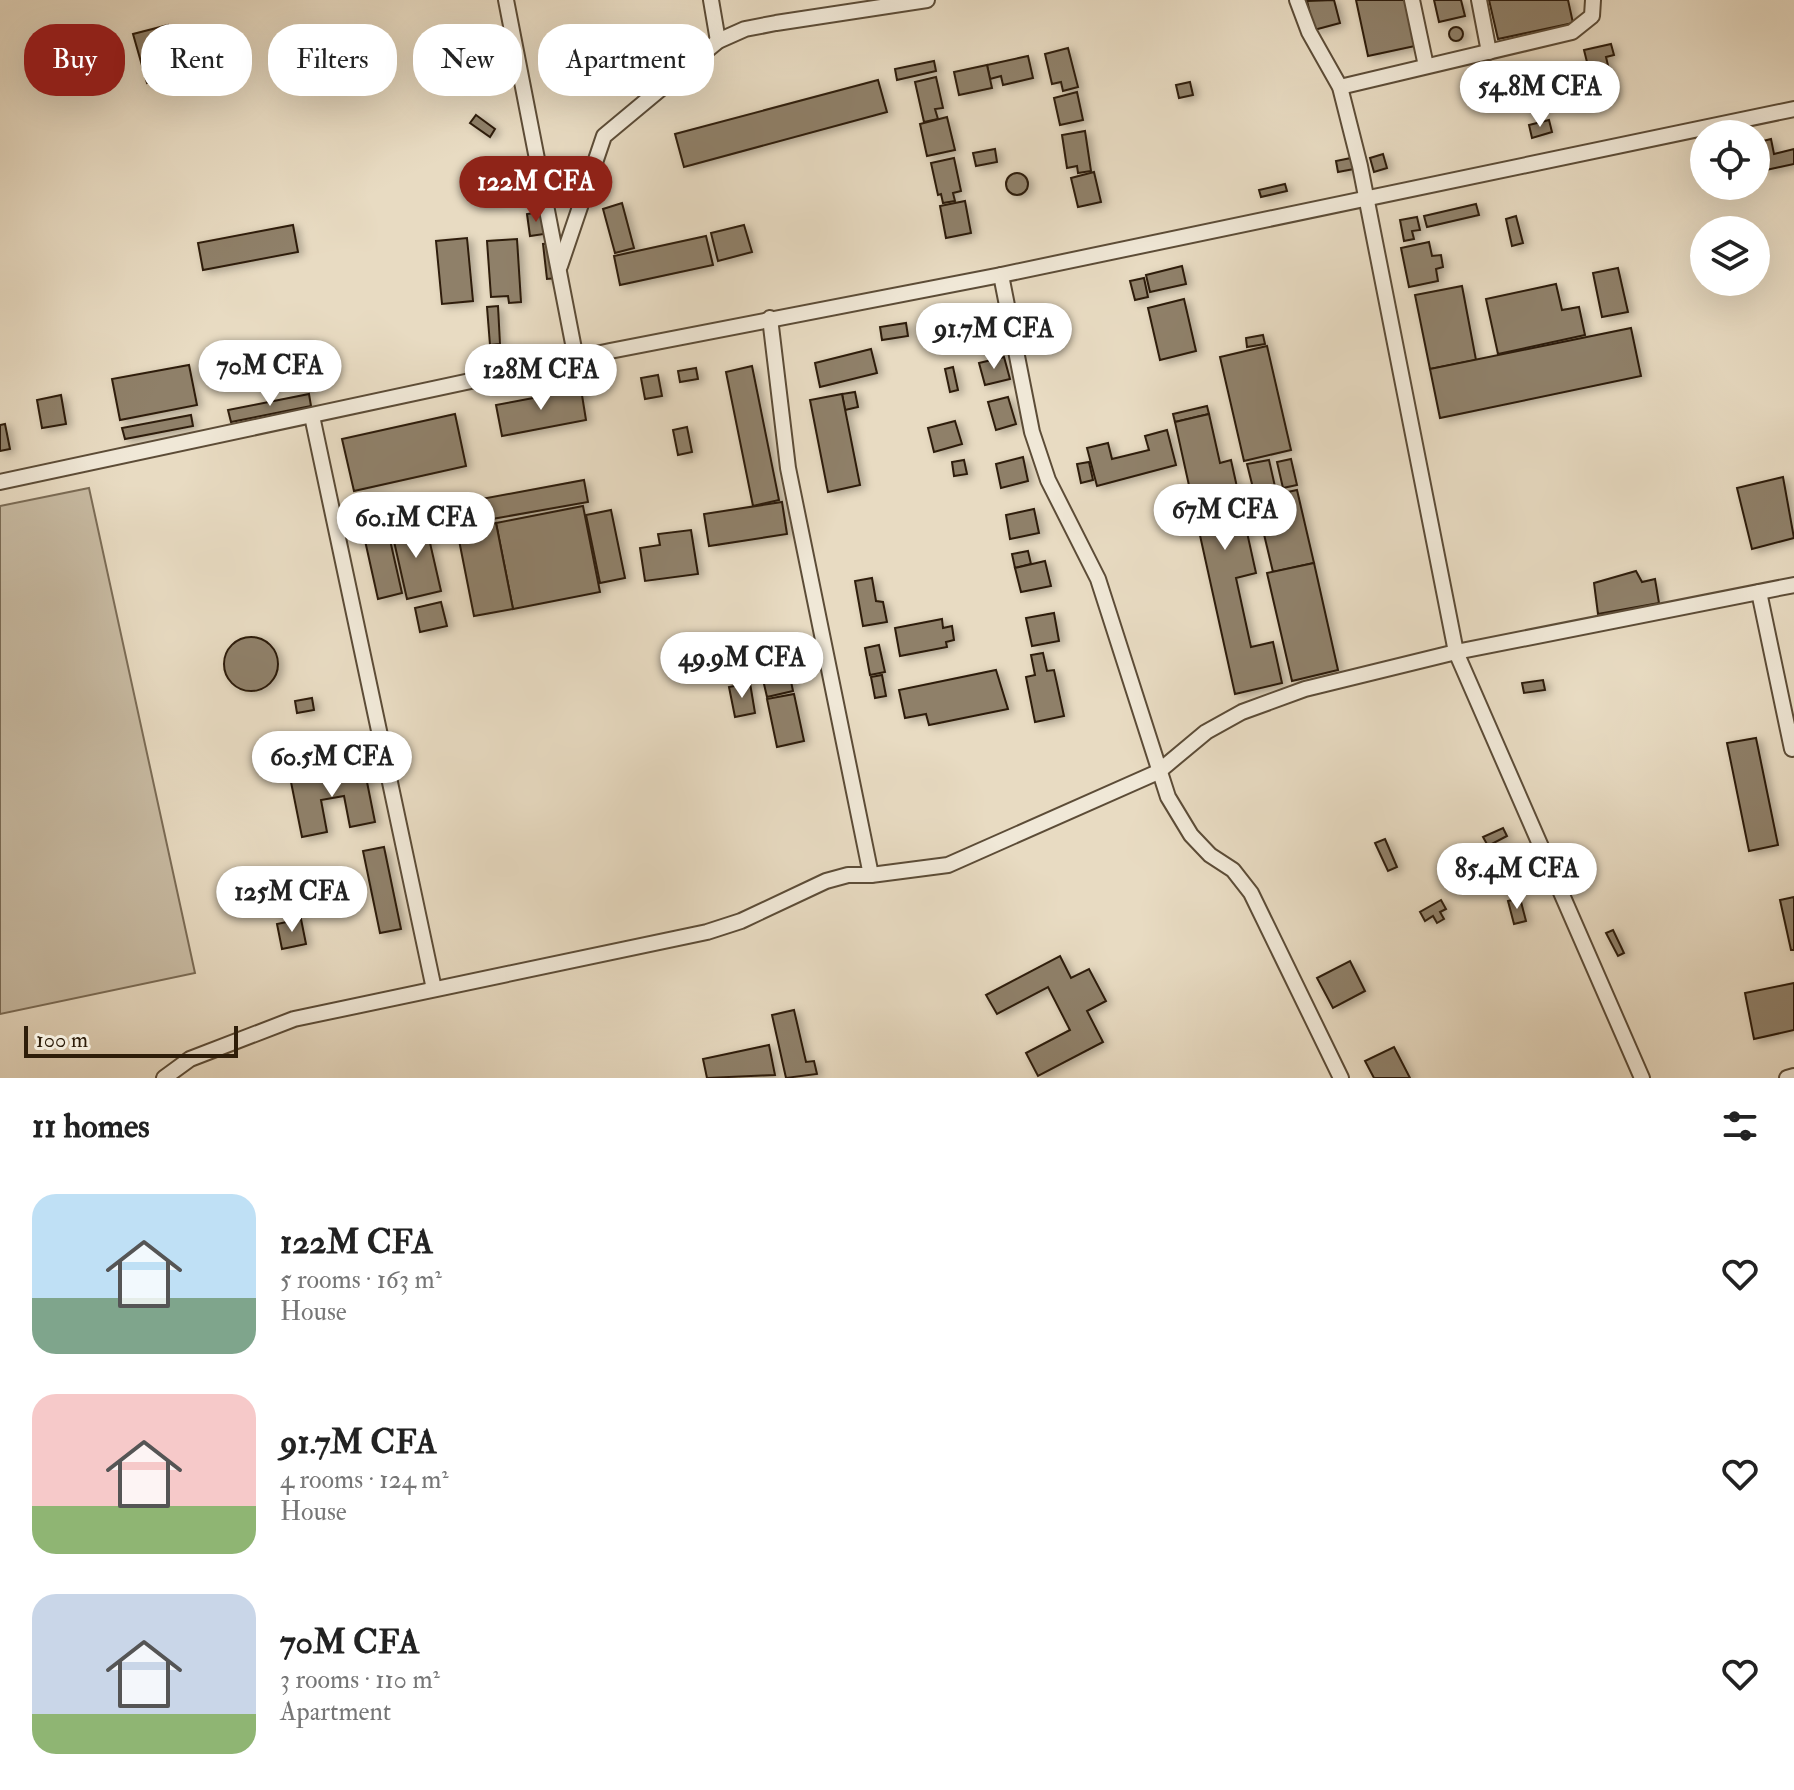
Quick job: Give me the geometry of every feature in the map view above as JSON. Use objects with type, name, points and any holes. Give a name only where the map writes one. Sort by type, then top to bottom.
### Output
[{"type":"street","points":[[506,0],[576,359]]},
{"type":"street","points":[[711,0],[718,41]]},
{"type":"street","points":[[560,266],[604,136],[718,41],[745,29],[927,0]]},
{"type":"street","points":[[1297,0],[1309,32],[1340,87],[1366,201],[1456,652],[1642,1078]]},
{"type":"street","points":[[1412,0],[1426,66]]},
{"type":"street","points":[[1479,0],[1489,52]]},
{"type":"street","points":[[1340,87],[1572,32],[1592,16],[1593,0]]},
{"type":"street","points":[[0,482],[770,318],[1366,201],[1794,109]]},
{"type":"street","points":[[1001,275],[1032,432],[1048,480],[1098,579],[1158,772],[1191,835],[1210,855],[1233,870],[1251,893],[1341,1078]]},
{"type":"street","points":[[770,318],[788,468],[871,875]]},
{"type":"street","points":[[312,416],[434,989]]},
{"type":"street","points":[[164,1078],[190,1059],[294,1019],[707,932],[741,921],[826,881],[848,875],[948,865],[1158,772],[1206,732],[1242,712],[1305,689],[1456,652],[1794,585]]},
{"type":"street","points":[[1759,592],[1792,749]]},
{"type":"street","points":[[1787,1078],[1794,1076]]},
{"type":"shaded area","points":[[89,488],[195,973],[0,1014],[0,506]]},
{"type":"building","points":[[1334,0],[1340,23],[1314,30],[1307,1]]},
{"type":"building","points":[[1356,0],[1405,0],[1415,46],[1368,56]]},
{"type":"building","points":[[1434,0],[1461,0],[1465,16],[1439,22]]},
{"type":"building","points":[[1489,0],[1568,0],[1573,23],[1498,39]]},
{"type":"building","points":[[1456,27],[1463,34],[1456,41],[1449,34]]},
{"type":"building","points":[[141,32],[141,62],[133,34]]},
{"type":"building","points":[[1611,44],[1614,55],[1606,57],[1615,95],[1576,105],[1567,66],[1587,62],[1584,50]]},
{"type":"building","points":[[1068,48],[1078,87],[1063,91],[1061,82],[1052,84],[1045,54]]},
{"type":"building","points":[[1028,56],[1033,78],[1003,85],[1001,76],[990,79],[987,65]]},
{"type":"building","points":[[934,61],[936,71],[897,80],[895,69]]},
{"type":"building","points":[[987,65],[992,88],[959,95],[954,72]]},
{"type":"building","points":[[936,77],[943,108],[935,109],[938,119],[924,122],[915,82]]},
{"type":"building","points":[[878,80],[887,112],[684,167],[675,134]]},
{"type":"building","points":[[1190,82],[1193,95],[1179,98],[1176,85]]},
{"type":"building","points":[[1077,92],[1083,120],[1060,125],[1054,98]]},
{"type":"building","points":[[476,115],[495,129],[490,137],[470,123]]},
{"type":"building","points":[[947,117],[955,150],[927,156],[920,124]]},
{"type":"building","points":[[1549,120],[1552,132],[1532,138],[1529,125]]},
{"type":"building","points":[[1085,131],[1091,171],[1078,173],[1077,166],[1067,168],[1062,135]]},
{"type":"building","points":[[1770,139],[1774,154],[1794,149],[1794,164],[1770,169]]},
{"type":"building","points":[[995,149],[997,162],[976,166],[973,153]]},
{"type":"building","points":[[1383,154],[1387,168],[1374,172],[1370,158]]},
{"type":"building","points":[[954,158],[961,191],[953,193],[955,201],[943,203],[941,194],[938,195],[931,163]]},
{"type":"building","points":[[1351,158],[1354,169],[1338,172],[1336,161]]},
{"type":"building","points":[[1094,172],[1101,202],[1078,207],[1071,178]]},
{"type":"building","points":[[1017,173],[1025,176],[1028,184],[1025,192],[1017,195],[1009,192],[1006,184],[1009,176]]},
{"type":"building","points":[[1285,184],[1287,191],[1261,197],[1259,190]]},
{"type":"building","points":[[496,186],[497,201],[480,202],[478,188]]},
{"type":"building","points":[[965,201],[971,233],[946,238],[940,206]]},
{"type":"building","points":[[622,203],[634,248],[615,253],[603,209]]},
{"type":"building","points":[[1476,204],[1479,215],[1427,227],[1424,216]]},
{"type":"building","points":[[541,212],[544,234],[530,236],[527,214]]},
{"type":"building","points":[[1516,216],[1523,243],[1512,246],[1506,219]]},
{"type":"building","points":[[1417,217],[1420,230],[1412,231],[1414,239],[1404,241],[1400,220]]},
{"type":"building","points":[[293,225],[298,252],[203,270],[198,243]]},
{"type":"building","points":[[744,225],[752,252],[718,261],[711,233]]},
{"type":"building","points":[[706,236],[713,265],[620,285],[614,256]]},
{"type":"building","points":[[467,238],[473,301],[442,304],[436,241]]},
{"type":"building","points":[[517,239],[521,302],[509,303],[508,296],[491,297],[487,241]]},
{"type":"building","points":[[1429,242],[1432,256],[1441,255],[1443,267],[1436,269],[1438,281],[1409,287],[1401,248]]},
{"type":"building","points":[[554,243],[557,278],[547,279],[543,244]]},
{"type":"building","points":[[1182,266],[1186,284],[1150,292],[1146,275]]},
{"type":"building","points":[[1618,268],[1628,312],[1602,317],[1593,273]]},
{"type":"building","points":[[1144,278],[1148,297],[1135,300],[1130,281]]},
{"type":"building","points":[[1556,284],[1562,310],[1579,307],[1585,335],[1498,354],[1486,299]]},
{"type":"building","points":[[1462,286],[1476,360],[1430,369],[1415,295]]},
{"type":"building","points":[[1184,299],[1196,351],[1160,360],[1148,308]]},
{"type":"building","points":[[498,306],[500,344],[490,345],[487,307]]},
{"type":"building","points":[[906,323],[908,336],[882,340],[880,327]]},
{"type":"building","points":[[1631,328],[1641,376],[1440,418],[1430,369]]},
{"type":"building","points":[[1263,335],[1265,344],[1247,347],[1246,338]]},
{"type":"building","points":[[307,342],[315,385],[302,388],[296,357],[244,367],[242,355]]},
{"type":"building","points":[[1267,346],[1291,450],[1244,461],[1220,357]]},
{"type":"building","points":[[871,349],[877,373],[820,387],[815,363]]},
{"type":"building","points":[[1004,357],[1010,379],[985,385],[979,363]]},
{"type":"building","points":[[189,365],[197,405],[120,420],[112,379]]},
{"type":"building","points":[[752,366],[779,500],[753,506],[726,372]]},
{"type":"building","points":[[953,367],[958,390],[950,392],[945,369]]},
{"type":"building","points":[[696,368],[698,379],[680,382],[678,371]]},
{"type":"building","points":[[658,375],[662,396],[645,399],[641,378]]},
{"type":"building","points":[[581,389],[586,420],[502,436],[496,405]]},
{"type":"building","points":[[855,392],[858,407],[845,410],[842,394]]},
{"type":"building","points":[[309,394],[311,406],[231,422],[228,410]]},
{"type":"building","points":[[842,394],[860,485],[828,492],[810,400]]},
{"type":"building","points":[[61,395],[66,424],[42,428],[37,400]]},
{"type":"building","points":[[1008,397],[1016,424],[996,430],[988,402]]},
{"type":"building","points":[[1207,406],[1209,414],[1175,422],[1173,414]]},
{"type":"building","points":[[455,414],[466,466],[354,491],[342,439]]},
{"type":"building","points":[[1209,414],[1220,463],[1231,460],[1256,573],[1236,578],[1251,647],[1273,642],[1282,683],[1235,694],[1175,422]]},
{"type":"building","points":[[191,415],[193,426],[125,439],[122,428]]},
{"type":"building","points":[[955,421],[962,444],[934,452],[928,428]]},
{"type":"building","points":[[5,424],[10,449],[0,451],[0,425]]},
{"type":"building","points":[[687,427],[692,452],[678,455],[673,430]]},
{"type":"building","points":[[1167,430],[1176,465],[1097,486],[1087,448],[1108,443],[1112,459],[1149,450],[1145,436]]},
{"type":"building","points":[[1023,457],[1028,481],[1001,488],[996,464]]},
{"type":"building","points":[[1291,459],[1297,485],[1283,488],[1277,462]]},
{"type":"building","points":[[964,460],[967,474],[954,476],[952,462]]},
{"type":"building","points":[[1269,460],[1276,491],[1255,496],[1247,464]]},
{"type":"building","points":[[1089,462],[1093,480],[1081,483],[1077,464]]},
{"type":"building","points":[[1783,477],[1794,538],[1752,549],[1737,488]]},
{"type":"building","points":[[584,480],[588,502],[464,524],[460,503]]},
{"type":"building","points":[[1297,490],[1314,563],[1273,572],[1262,526],[1256,527],[1251,500]]},
{"type":"building","points":[[381,496],[387,522],[363,527],[357,501]]},
{"type":"building","points":[[782,502],[787,534],[709,546],[704,514]]},
{"type":"building","points":[[583,506],[600,592],[513,609],[496,523]]},
{"type":"building","points":[[1034,509],[1039,533],[1010,539],[1006,515]]},
{"type":"building","points":[[611,510],[625,578],[600,583],[586,515]]},
{"type":"building","points":[[425,521],[441,591],[407,599],[391,528]]},
{"type":"building","points":[[496,523],[513,609],[474,616],[457,530]]},
{"type":"building","points":[[691,530],[698,574],[645,581],[640,548],[660,545],[658,534]]},
{"type":"building","points":[[388,531],[402,593],[378,599],[364,536]]},
{"type":"building","points":[[1028,551],[1031,564],[1015,568],[1012,554]]},
{"type":"building","points":[[1045,561],[1051,586],[1021,592],[1015,568]]},
{"type":"building","points":[[1314,563],[1338,670],[1292,681],[1267,573]]},
{"type":"building","points":[[1636,571],[1642,582],[1655,579],[1659,603],[1598,614],[1594,583]]},
{"type":"building","points":[[872,578],[876,601],[883,602],[887,622],[863,626],[855,581]]},
{"type":"building","points":[[441,602],[447,626],[420,632],[415,608]]},
{"type":"building","points":[[1054,613],[1059,641],[1032,646],[1026,618]]},
{"type":"building","points":[[942,619],[943,628],[952,626],[954,640],[946,642],[947,647],[900,656],[895,628]]},
{"type":"building","points":[[251,637],[270,645],[278,664],[270,683],[251,691],[232,683],[224,664],[232,645]]},
{"type":"building","points":[[879,645],[885,672],[870,675],[865,648]]},
{"type":"building","points":[[736,649],[742,673],[729,676],[723,652]]},
{"type":"building","points":[[785,652],[793,691],[767,697],[758,658]]},
{"type":"building","points":[[1043,653],[1047,671],[1054,670],[1064,716],[1035,722],[1026,677],[1035,675],[1031,655]]},
{"type":"building","points":[[996,670],[1008,709],[929,725],[926,714],[905,718],[899,690]]},
{"type":"building","points":[[882,675],[886,696],[875,698],[871,677]]},
{"type":"building","points":[[1543,680],[1545,690],[1524,693],[1522,683]]},
{"type":"building","points":[[750,683],[755,713],[735,717],[729,687]]},
{"type":"building","points":[[794,694],[804,741],[777,747],[767,699]]},
{"type":"building","points":[[312,698],[314,710],[297,713],[295,701]]},
{"type":"building","points":[[1756,738],[1778,845],[1749,851],[1727,743]]},
{"type":"building","points":[[364,767],[375,822],[350,827],[344,796],[321,800],[327,832],[302,837],[291,782]]},
{"type":"building","points":[[1503,828],[1507,836],[1488,846],[1483,837]]},
{"type":"building","points":[[1385,839],[1397,867],[1388,871],[1375,843]]},
{"type":"building","points":[[384,847],[401,929],[380,933],[363,851]]},
{"type":"building","points":[[1794,897],[1794,950],[1791,950],[1780,900]]},
{"type":"building","points":[[1520,898],[1526,921],[1514,924],[1508,901]]},
{"type":"building","points":[[1441,900],[1446,909],[1440,912],[1444,919],[1437,923],[1433,916],[1425,921],[1420,912]]},
{"type":"building","points":[[301,919],[306,944],[282,949],[277,924]]},
{"type":"building","points":[[1613,930],[1624,953],[1618,956],[1606,933]]},
{"type":"building","points":[[1060,956],[1071,978],[1089,969],[1106,1001],[1087,1011],[1103,1042],[1038,1076],[1026,1053],[1070,1030],[1048,987],[997,1014],[986,995]]},
{"type":"building","points":[[1350,961],[1365,991],[1333,1008],[1317,978]]},
{"type":"building","points":[[1794,983],[1794,1030],[1754,1039],[1745,993]]},
{"type":"building","points":[[794,1010],[806,1062],[814,1061],[817,1074],[786,1078],[772,1015]]},
{"type":"building","points":[[769,1045],[775,1075],[707,1078],[703,1059]]},
{"type":"building","points":[[1394,1047],[1410,1078],[1374,1078],[1365,1061]]}]
